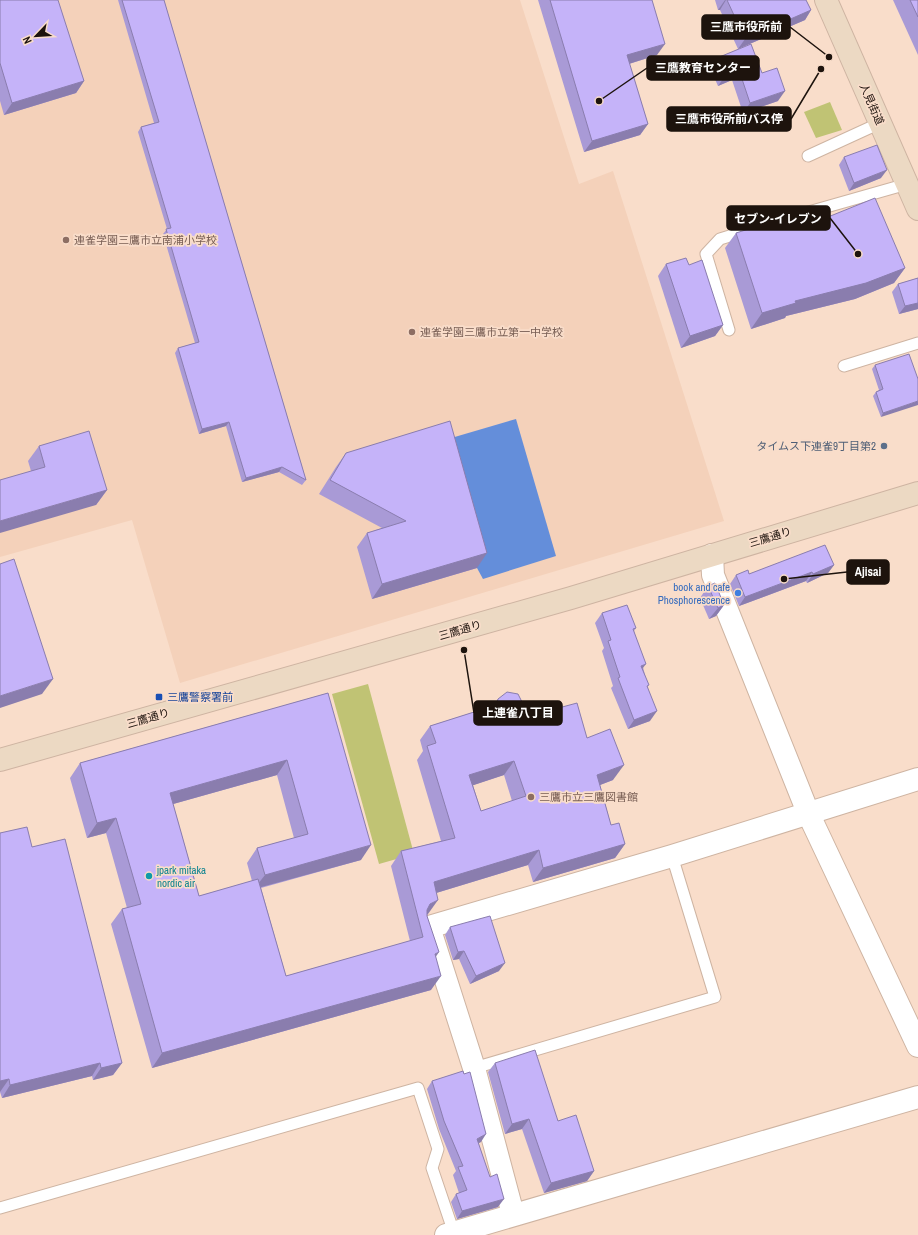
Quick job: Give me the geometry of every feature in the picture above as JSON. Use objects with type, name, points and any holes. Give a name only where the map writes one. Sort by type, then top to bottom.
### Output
[{"type":"main road","name":"人見街道","points":[[826,0],[918,208]]},
{"type":"main road","name":"三鷹通り","points":[[0,760],[367,656],[918,493]]},
{"type":"street","points":[[712,555],[713,575],[809,815],[918,1046]]},
{"type":"street","points":[[513,1214],[474,1068],[430,927],[809,815],[918,779]]},
{"type":"street","points":[[450,1234],[513,1214],[918,1096]]},
{"type":"lane","points":[[808,156],[880,124]]},
{"type":"lane","points":[[795,217],[907,184]]},
{"type":"lane","points":[[728,330],[706,254],[720,239],[757,228]]},
{"type":"lane","points":[[844,366],[918,343]]},
{"type":"lane","points":[[474,1068],[714,997],[672,856]]},
{"type":"lane","points":[[0,1208],[418,1088],[438,1149],[432,1168],[450,1234]]},
{"type":"shaded area","name":"連雀学園三鷹市立第一中学校","points":[[520,0],[579,184],[613,171],[724,521],[180,683],[132,520],[0,557],[0,1]]},
{"type":"green space","points":[[830,102],[842,130],[816,138],[804,112]]},
{"type":"green space","points":[[368,684],[414,854],[379,864],[332,694]]},
{"type":"water","points":[[516,419],[556,556],[483,579],[477,568],[441,441]]},
{"type":"building","points":[[0,0],[58,0],[84,81],[12,103],[0,63]]},
{"type":"building","points":[[122,0],[164,0],[306,480],[282,467],[246,478],[229,422],[202,429],[178,348],[199,342],[166,229],[171,228],[141,127],[159,122]]},
{"type":"building","points":[[550,0],[652,0],[665,44],[627,55],[648,124],[592,141]]},
{"type":"building","points":[[727,0],[806,0],[811,10],[745,39]]},
{"type":"building","points":[[910,0],[918,0],[918,17]]},
{"type":"building","points":[[751,44],[762,73],[777,68],[785,91],[750,103],[739,70],[725,76],[717,58]]},
{"type":"building","points":[[877,145],[887,170],[854,183],[844,157]]},
{"type":"building","points":[[875,198],[905,268],[866,283],[795,301],[796,303],[762,313],[736,233],[818,207],[823,219]]},
{"type":"building","points":[[686,258],[689,265],[702,260],[723,325],[690,336],[666,264]]},
{"type":"building","points":[[918,278],[918,303],[905,306],[898,284]]},
{"type":"building","points":[[909,354],[918,379],[918,401],[883,413],[876,392],[883,389],[875,365]]},
{"type":"building","points":[[450,421],[487,553],[382,584],[367,533],[406,521],[330,480],[346,453]]},
{"type":"building","points":[[89,431],[107,490],[0,521],[0,480],[45,467],[39,446]]},
{"type":"building","points":[[825,545],[834,565],[813,574],[812,572],[745,597],[736,575],[748,570],[749,574]]},
{"type":"building","points":[[14,559],[53,679],[0,696],[0,564]]},
{"type":"building","points":[[715,583],[724,605],[718,608],[708,586]]},
{"type":"building","points":[[627,605],[636,628],[633,629],[646,664],[641,666],[657,711],[634,720],[618,678],[620,677],[608,641],[611,640],[602,613]]},
{"type":"building","points":[[507,692],[518,694],[529,716],[577,703],[587,738],[610,729],[624,765],[597,775],[611,825],[619,823],[625,844],[543,868],[539,850],[434,882],[438,900],[430,904],[427,910],[427,916],[439,952],[435,954],[441,976],[162,1053],[122,909],[141,904],[116,818],[97,823],[80,763],[328,693],[371,845],[265,875],[257,848],[308,834],[287,760],[170,793],[199,896],[258,879],[286,976],[423,937],[401,851],[455,838],[427,746],[436,743],[430,726],[496,705],[498,699]],"holes":[[[514,761],[526,796],[481,811],[469,775]]]},
{"type":"building","points":[[27,827],[32,847],[65,839],[122,1063],[101,1068],[100,1063],[10,1085],[9,1079],[0,1081],[0,833]]},
{"type":"building","points":[[490,916],[505,963],[476,976],[464,951],[458,952],[450,927]]},
{"type":"building","points":[[535,1050],[558,1121],[576,1115],[594,1171],[551,1183],[529,1119],[512,1124],[495,1063]]},
{"type":"building","points":[[463,1071],[464,1074],[470,1072],[486,1134],[477,1139],[490,1177],[497,1174],[504,1199],[462,1211],[456,1194],[467,1190],[458,1167],[463,1166],[444,1121],[432,1081]]},
{"type":"place","name":"三鷹市役所前","points":[[829,57]]},
{"type":"place","name":"三鷹市役所前バス停","points":[[821,69]]},
{"type":"place","name":"三鷹教育センター","points":[[599,101]]},
{"type":"place","name":"連雀学園三鷹市立南浦小学校","points":[[66,240]]},
{"type":"place","name":"セブン-イレブン","points":[[858,254]]},
{"type":"place","name":"連雀学園三鷹市立第一中学校","points":[[412,332]]},
{"type":"place","name":"タイムス下連雀9丁目第2","points":[[884,446]]},
{"type":"place","name":"Ajisai","points":[[784,579]]},
{"type":"place","name":"book and cafe Phosphorescence","points":[[738,593]]},
{"type":"place","name":"上連雀八丁目","points":[[464,650]]},
{"type":"place","name":"三鷹警察署前","points":[[159,697]]},
{"type":"place","name":"三鷹市立三鷹図書館","points":[[531,797]]},
{"type":"place","name":"jpark mitaka nordic air","points":[[149,876]]}]
